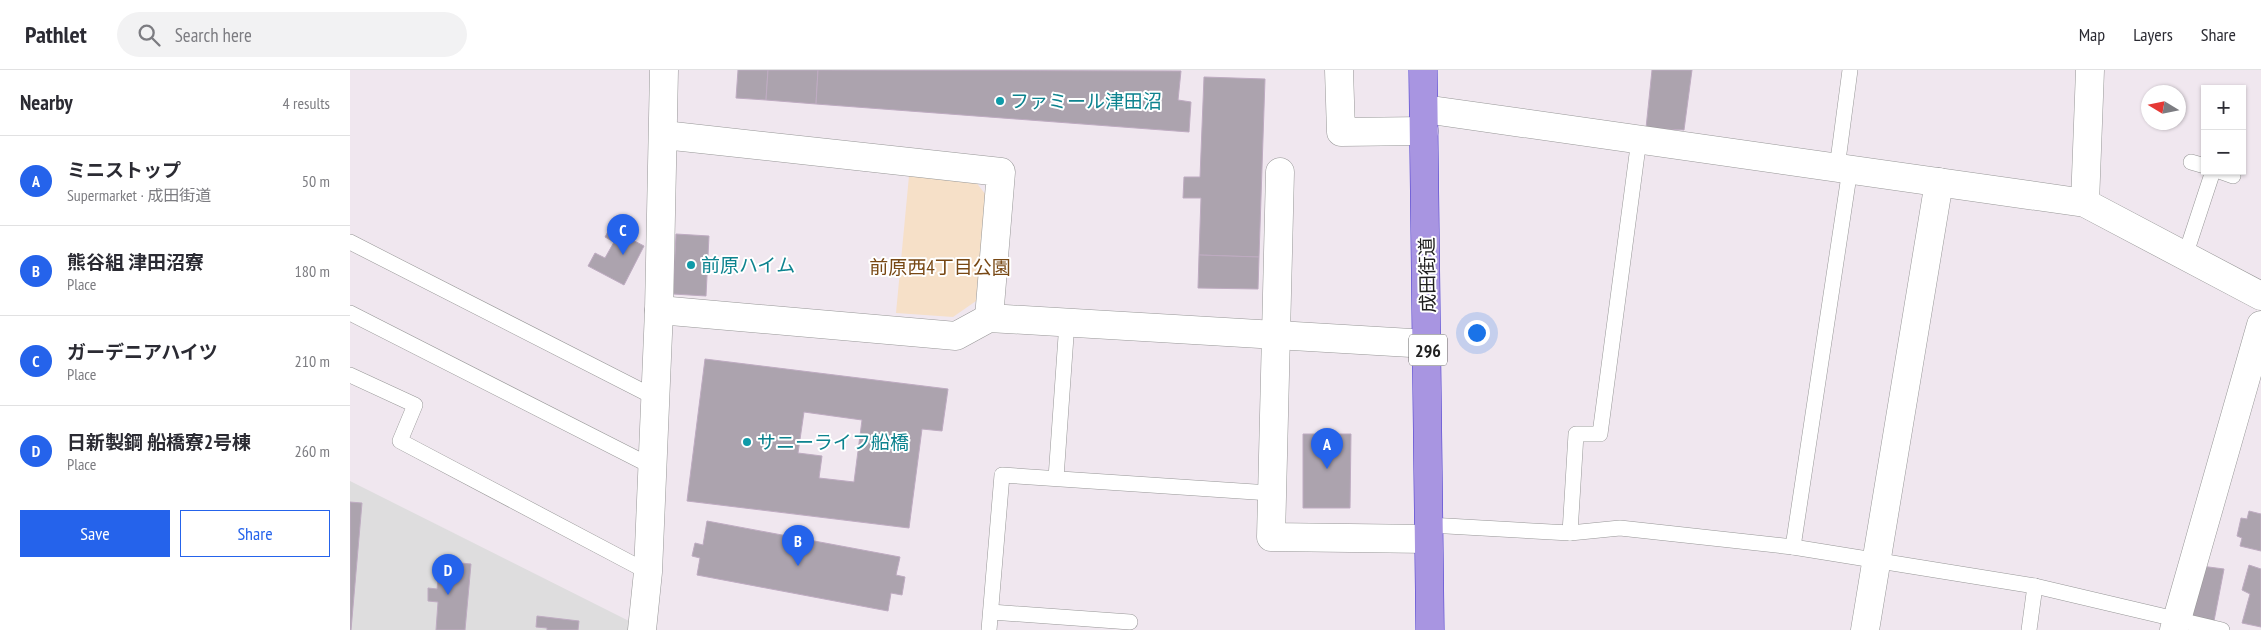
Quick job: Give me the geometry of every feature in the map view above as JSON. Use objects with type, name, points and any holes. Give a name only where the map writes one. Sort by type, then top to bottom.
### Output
[{"type":"highway","name":"成田街道","points":[[1423,70],[1428,344],[1430,630]]},
{"type":"street","points":[[642,630],[648,572],[653,467],[664,136],[664,70]]},
{"type":"street","points":[[1339,70],[1340,132],[1424,120],[1640,139],[2085,203],[2261,296]]},
{"type":"street","points":[[2085,203],[2090,70]]},
{"type":"street","points":[[664,136],[1001,172],[989,318]]},
{"type":"street","points":[[1280,172],[1277,336],[1270,493],[1271,537],[1429,532]]},
{"type":"street","points":[[1865,630],[1939,182]]},
{"type":"street","points":[[659,310],[956,336],[989,318],[1428,344]]},
{"type":"street","points":[[2176,624],[2261,325]]},
{"type":"lane","points":[[1793,547],[1844,169],[1850,70]]},
{"type":"lane","points":[[1570,533],[1576,434],[1600,434],[1640,139]]},
{"type":"lane","points":[[2185,256],[2212,175]]},
{"type":"lane","points":[[350,242],[654,398]]},
{"type":"lane","points":[[350,313],[653,467]]},
{"type":"lane","points":[[1056,478],[1066,322]]},
{"type":"lane","points":[[350,375],[414,405],[400,441],[648,572]]},
{"type":"lane","points":[[989,630],[1002,475],[1270,493]]},
{"type":"lane","points":[[1429,532],[1570,533],[1620,528],[1793,547],[2035,586],[2176,624],[2222,630]]},
{"type":"lane","points":[[2029,630],[2035,586]]},
{"type":"lane","points":[[991,612],[1130,622]]},
{"type":"shaded area","points":[[350,481],[631,622],[630,630],[350,630]]},
{"type":"green space","name":"前原西4丁目公園","points":[[909,176],[975,181],[986,195],[976,301],[953,317],[896,313]]},
{"type":"building","points":[[738,70],[768,70],[766,100],[736,98]]},
{"type":"building","points":[[768,70],[818,70],[816,104],[766,100]]},
{"type":"building","name":"ファミール津田沼","points":[[818,70],[1181,71],[1178,100],[1191,102],[1189,132],[816,104]]},
{"type":"building","points":[[1652,70],[1692,70],[1684,130],[1646,128]]},
{"type":"building","name":"ファミール津田沼","points":[[1204,77],[1265,79],[1259,257],[1199,255],[1201,198],[1183,198],[1184,177],[1200,177]]},
{"type":"building","points":[[610,228],[644,246],[624,285],[588,266],[595,253],[605,258],[614,242],[605,237]]},
{"type":"building","name":"前原ハイム","points":[[676,234],[709,236],[706,296],[673,294]]},
{"type":"building","points":[[1199,255],[1259,257],[1258,289],[1198,288]]},
{"type":"building","name":"サニーライフ船橋","points":[[705,359],[948,389],[942,431],[922,429],[909,528],[687,501]],"holes":[[[804,412],[862,420],[854,482],[819,478],[822,456],[798,453]]]},
{"type":"building","points":[[1303,434],[1351,434],[1350,508],[1303,508]]},
{"type":"building","points":[[350,502],[362,503],[351,630],[350,630]]},
{"type":"building","points":[[2249,511],[2261,514],[2261,551],[2240,546],[2242,538],[2237,536],[2241,518],[2247,519]]},
{"type":"building","points":[[707,521],[900,557],[896,575],[905,577],[902,595],[891,593],[888,611],[697,575],[700,558],[692,556],[695,543],[703,545]]},
{"type":"building","points":[[440,561],[471,564],[465,630],[436,630],[438,602],[428,601],[428,588],[437,589]]},
{"type":"building","points":[[2249,565],[2261,569],[2261,627],[2242,623],[2250,594],[2242,590]]},
{"type":"building","points":[[2201,566],[2224,569],[2214,621],[2188,616]]},
{"type":"building","points":[[537,616],[579,621],[578,630],[547,630],[547,628],[536,627]]},
{"type":"place","name":"ファミール津田沼","points":[[1000,101]]},
{"type":"place","name":"ガーデニアハイツ","points":[[623,255]]},
{"type":"place","name":"前原ハイム","points":[[691,265]]},
{"type":"place","name":"サニーライフ船橋","points":[[747,442]]},
{"type":"place","name":"ミニストップ","points":[[1327,469]]},
{"type":"place","name":"熊谷組 津田沼寮","points":[[798,566]]},
{"type":"place","name":"日新製鋼 船橋寮2号棟","points":[[448,595]]}]
